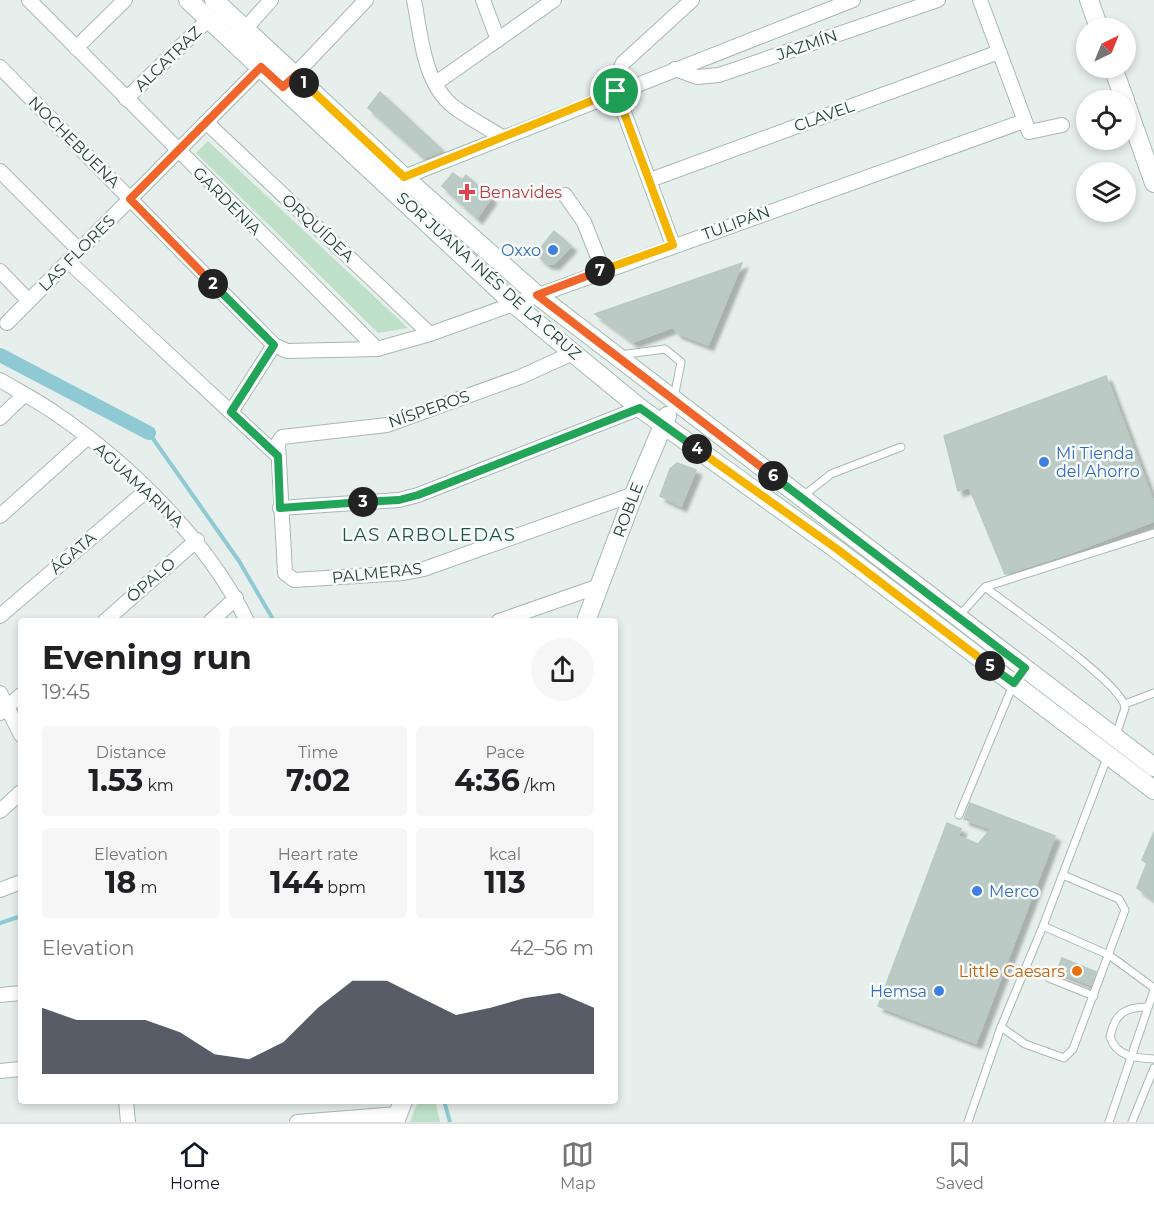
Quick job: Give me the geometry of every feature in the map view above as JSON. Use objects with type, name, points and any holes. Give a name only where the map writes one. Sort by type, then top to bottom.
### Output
[{"type":"main road","name":"SOR JUANA INÉS DE LA CRUZ","points":[[188,0],[209,19],[267,61],[404,177],[537,295],[1154,767]]},
{"type":"main road","name":"SOR JUANA INÉS DE LA CRUZ","points":[[214,0],[245,29],[267,61]]},
{"type":"main road","points":[[1089,0],[1095,18]]},
{"type":"main road","name":"SOR JUANA INÉS DE LA CRUZ","points":[[289,81],[442,236],[514,304],[640,408],[837,549],[1154,790]]},
{"type":"main road","points":[[1136,132],[1154,183]]},
{"type":"main road","points":[[442,236],[455,222]]},
{"type":"main road","name":"ROBLE","points":[[587,618],[634,494],[674,400]]},
{"type":"main road","points":[[1014,683],[1025,668]]},
{"type":"street","name":"GARDENIA","points":[[29,0],[376,349]]},
{"type":"street","points":[[76,48],[124,0]]},
{"type":"street","points":[[245,29],[271,0]]},
{"type":"street","points":[[289,81],[366,0]]},
{"type":"street","points":[[414,0],[426,62],[436,83],[454,107],[502,137]]},
{"type":"street","points":[[483,0],[498,40]]},
{"type":"street","points":[[436,83],[554,0]]},
{"type":"street","points":[[673,245],[616,91],[617,76],[623,63],[692,0]]},
{"type":"street","name":"JAZMÍN","points":[[404,177],[616,91],[853,0]]},
{"type":"street","name":"JAZMÍN","points":[[675,69],[697,77],[719,75],[938,0]]},
{"type":"street","points":[[980,0],[1026,125]]},
{"type":"street","name":"ALCATRAZ","points":[[126,99],[209,19]]},
{"type":"street","name":"CLAVEL","points":[[650,180],[999,52]]},
{"type":"street","name":"LAS FLORES","points":[[7,323],[267,61]]},
{"type":"street","name":"NOCHEBUENA","points":[[0,68],[274,345]]},
{"type":"street","name":"ORQUÍDEA","points":[[206,123],[430,334]]},
{"type":"street","name":"TULIPÁN","points":[[274,345],[287,351],[376,349],[430,334],[673,245],[1026,125],[1032,133],[1062,125]]},
{"type":"street","points":[[0,171],[79,250]]},
{"type":"street","points":[[565,195],[584,222],[603,270]]},
{"type":"street","points":[[68,261],[278,456],[280,508],[399,500],[418,495],[640,408]]},
{"type":"street","points":[[0,271],[29,301]]},
{"type":"street","points":[[231,412],[274,345]]},
{"type":"street","name":"NÍSPEROS","points":[[278,456],[279,439],[284,435],[387,425],[520,377],[573,353]]},
{"type":"street","name":"AGUAMARINA","points":[[0,380],[88,437],[147,490],[197,540],[236,598],[246,618]]},
{"type":"street","points":[[0,418],[24,395]]},
{"type":"street","points":[[0,516],[88,437]]},
{"type":"street","name":"ÁGATA","points":[[0,616],[147,490]]},
{"type":"street","name":"PALMERAS","points":[[280,508],[288,576],[294,580],[404,573],[424,569],[634,494]]},
{"type":"street","name":"ÓPALO","points":[[108,618],[197,540]]},
{"type":"street","points":[[508,618],[599,586]]},
{"type":"street","points":[[214,618],[236,598]]},
{"type":"street","points":[[0,693],[3,710],[18,731]]},
{"type":"street","points":[[3,710],[18,698]]},
{"type":"street","points":[[0,811],[18,795]]},
{"type":"street","points":[[0,890],[18,883]]},
{"type":"street","points":[[0,995],[18,993]]},
{"type":"street","points":[[0,1071],[18,1069]]},
{"type":"street","points":[[126,1104],[128,1122]]},
{"type":"street","points":[[297,1122],[398,1112]]},
{"type":"lane","points":[[614,356],[665,349],[681,362],[674,400]]},
{"type":"lane","points":[[801,497],[831,474],[901,447]]},
{"type":"lane","points":[[958,617],[985,587],[1154,533]]},
{"type":"lane","points":[[985,587],[1107,680],[1125,704]]},
{"type":"lane","points":[[958,815],[1014,683]]},
{"type":"lane","points":[[1125,704],[1154,693]]},
{"type":"lane","points":[[1115,737],[1125,704]]},
{"type":"lane","points":[[970,1121],[1001,1027],[1043,926],[1108,755]]},
{"type":"lane","points":[[1001,1027],[1025,1044],[1064,1058],[1073,1049],[1125,906],[1119,899],[1063,875]]},
{"type":"lane","points":[[1043,926],[1109,955],[1154,989],[1109,1122]]},
{"type":"lane","points":[[1049,978],[1094,996]]},
{"type":"lane","points":[[1148,1007],[1123,1011],[1112,1027],[1110,1037],[1112,1044],[1131,1058],[1154,1059]]},
{"type":"lane","points":[[1132,1122],[1154,1068]]},
{"type":"green space","points":[[208,141],[408,328],[378,333],[196,153]]},
{"type":"green space","points":[[417,1104],[436,1104],[440,1122],[410,1122]]},
{"type":"building","points":[[380,92],[443,151],[424,158],[368,108]]},
{"type":"building","name":"Benavides","points":[[453,173],[462,180],[466,175],[491,198],[477,218],[442,186]]},
{"type":"building","name":"Oxxo","points":[[554,231],[571,246],[554,264],[546,263],[536,254]]},
{"type":"building","points":[[742,263],[708,345],[677,333],[673,327],[633,342],[595,314]]},
{"type":"building","name":"Mi Tienda del Ahorro","points":[[1106,376],[1154,503],[1154,521],[1073,552],[1005,574],[969,487],[958,491],[944,436]]},
{"type":"building","points":[[677,463],[696,470],[681,506],[660,496],[670,469]]},
{"type":"building","name":"Merco","points":[[970,803],[1055,836],[976,1043],[878,1006],[947,823],[961,829],[958,836],[978,844],[991,829],[964,819]]},
{"type":"building","points":[[1154,832],[1154,900],[1137,888],[1147,863],[1142,860]]},
{"type":"building","name":"Little Caesars","points":[[1062,958],[1096,972],[1091,985],[1057,971]]},
{"type":"waterway","points":[[0,355],[149,433]]},
{"type":"waterway","points":[[149,433],[239,561],[272,618]]},
{"type":"waterway","points":[[0,923],[18,917]]},
{"type":"waterway","points":[[445,1104],[450,1122]]},
{"type":"place","name":"Benavides","points":[[467,192]]},
{"type":"place","name":"Oxxo","points":[[553,250]]},
{"type":"place","name":"Mi Tienda del Ahorro","points":[[1044,462]]},
{"type":"place","name":"Merco","points":[[977,891]]},
{"type":"place","name":"Little Caesars","points":[[1077,971]]},
{"type":"place","name":"Hemsa","points":[[939,991]]},
{"type":"district","name":"LAS ARBOLEDAS","points":[[429,535]]},
{"type":"route","points":[[261,67],[283,87],[296,75],[404,177],[616,91],[673,245],[537,295],[1025,668],[1014,683],[837,549],[640,408],[595,428],[418,495],[399,500],[280,508],[278,456],[231,412],[274,345],[130,199],[261,67]]}]
